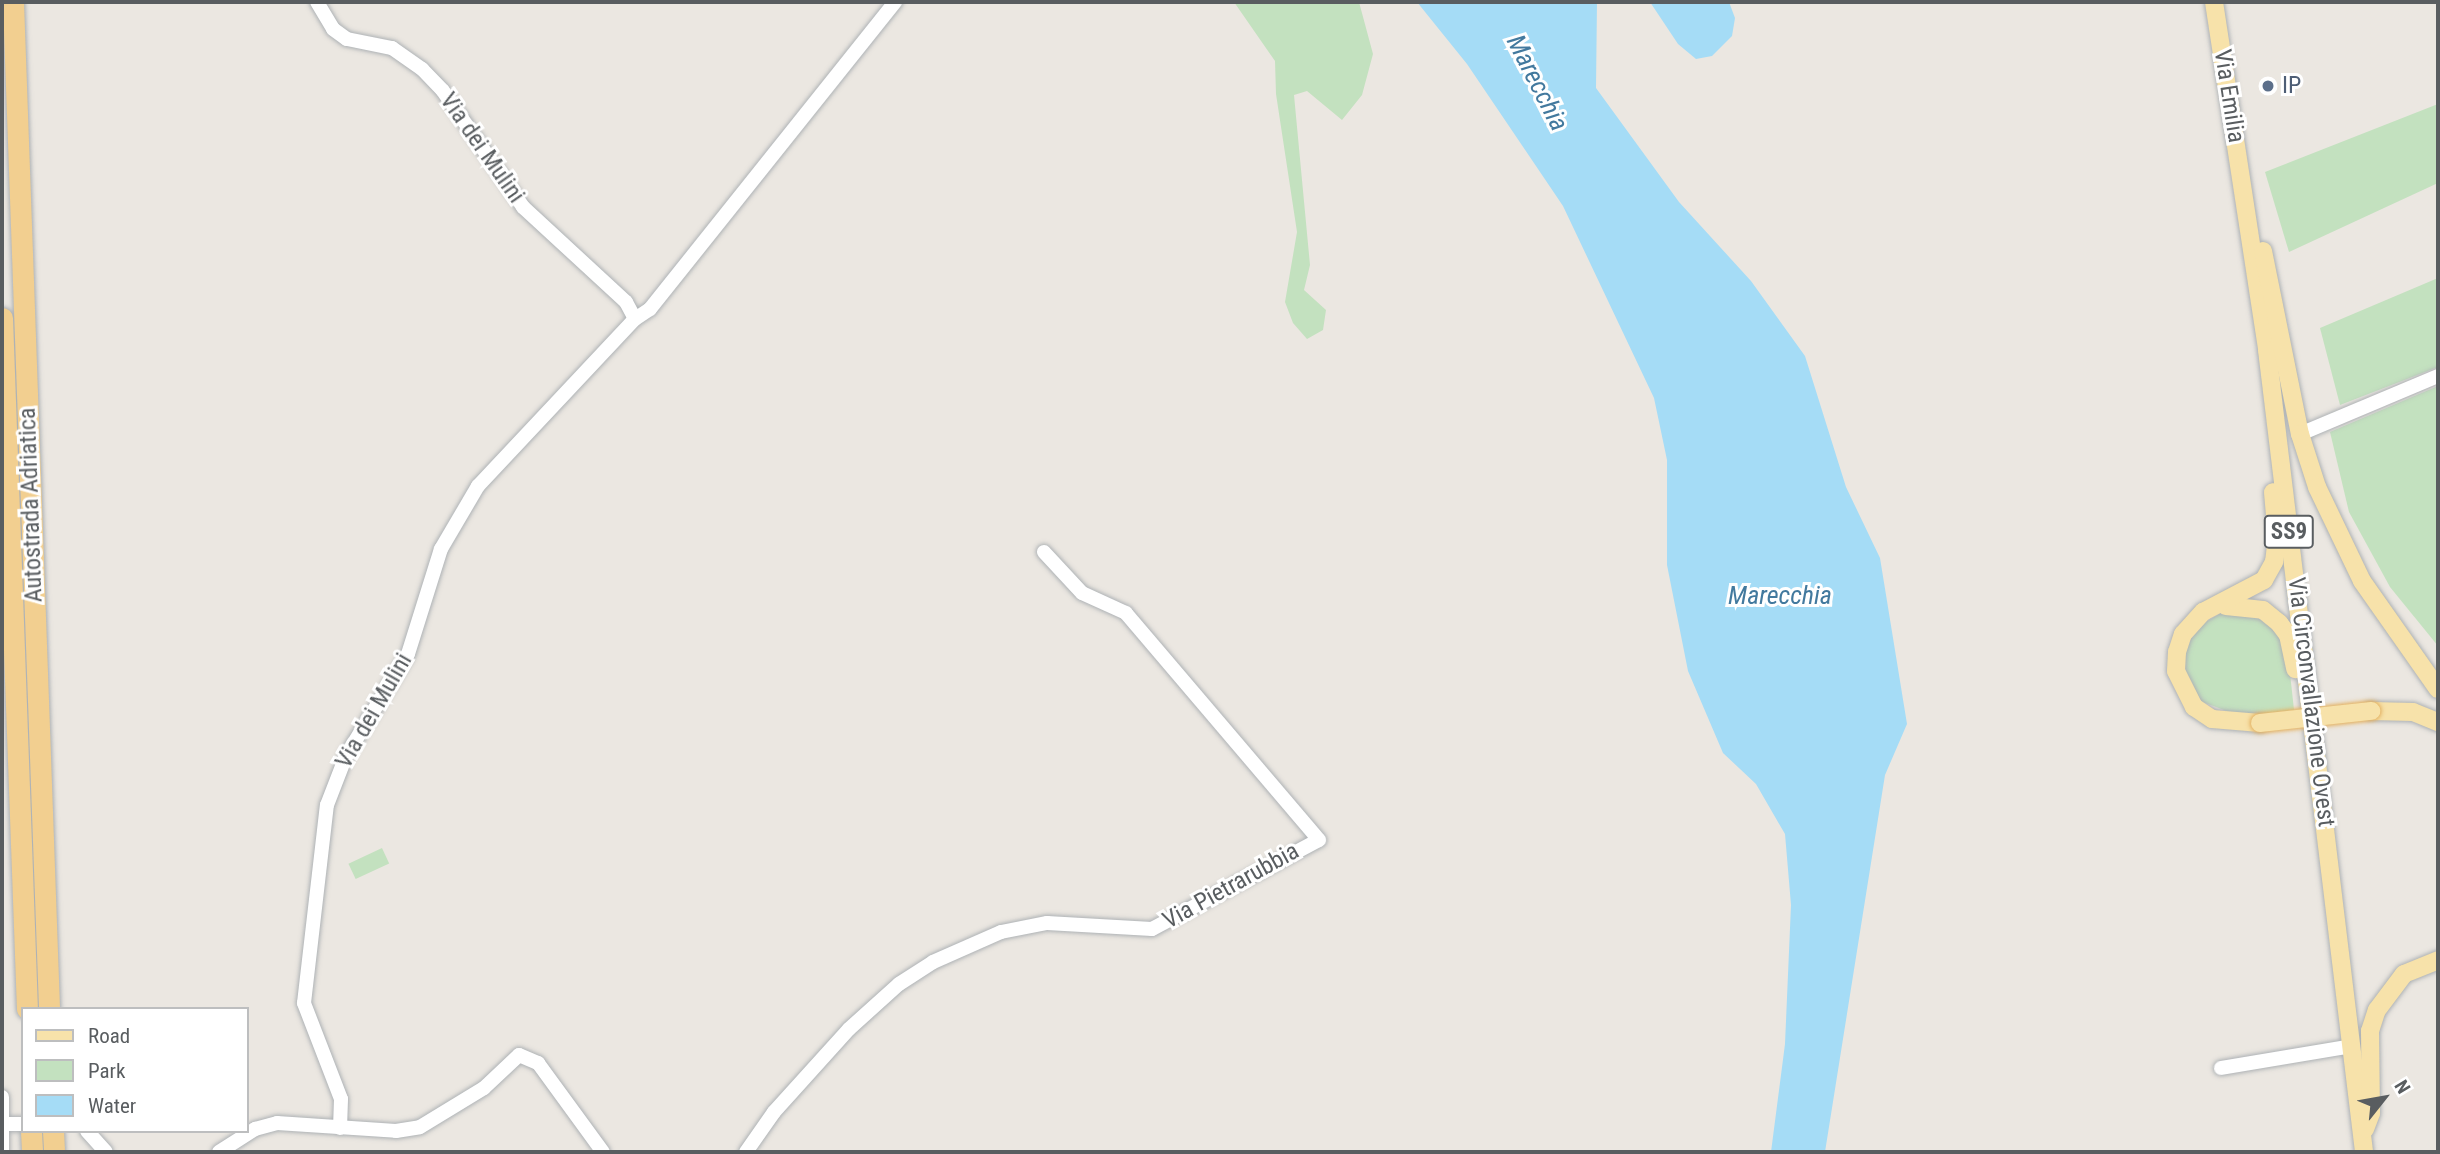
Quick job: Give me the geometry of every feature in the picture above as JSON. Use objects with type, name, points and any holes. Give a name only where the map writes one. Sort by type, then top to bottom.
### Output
[{"type":"highway","name":"Autostrada Adriatica","points":[[13,2],[48,1007]]},
{"type":"highway","name":"Autostrada Adriatica","points":[[2,318],[27,1007]]},
{"type":"highway","points":[[53,1133],[54,1152]]},
{"type":"main road","name":"Via Emilia","points":[[2214,2],[2243,191]]},
{"type":"main road","name":"Via Circonvallazione Ovest","points":[[2243,191],[2267,350],[2329,842],[2363,1146]]},
{"type":"main road","points":[[2243,191],[2265,259],[2300,434],[2317,486],[2356,570],[2438,689]]},
{"type":"main road","points":[[2267,350],[2264,397],[2277,538],[2274,562],[2264,580],[2193,620],[2183,634],[2176,671],[2183,691],[2194,707],[2212,719],[2260,723],[2371,711],[2413,712],[2438,722]]},
{"type":"main road","points":[[2215,606],[2244,604],[2263,610],[2288,635],[2312,808],[2329,842]]},
{"type":"main road","points":[[2363,1146],[2371,1112],[2370,1031],[2377,1010],[2404,974],[2438,960]]},
{"type":"street","name":"Via dei Mulini","points":[[317,2],[333,29],[347,40],[391,48],[422,69],[443,92],[523,207],[626,302],[635,319]]},
{"type":"street","name":"Via dei Mulini","points":[[340,1128],[341,1099],[304,1003],[327,805],[335,779],[408,654],[429,579],[461,513],[501,460],[635,319],[650,309],[895,2]]},
{"type":"street","points":[[2300,434],[2438,376]]},
{"type":"street","name":"Via Pietrarubbia","points":[[746,1152],[774,1112],[863,1015],[933,962],[1001,932],[1048,923],[1152,929],[1318,841],[1126,613],[1082,593],[1044,552]]},
{"type":"street","points":[[2221,1068],[2352,1046]]},
{"type":"street","points":[[219,1152],[263,1126],[397,1131],[421,1127],[484,1088],[513,1058],[526,1055],[538,1063],[603,1152]]},
{"type":"street","points":[[2,1097],[2,1152]]},
{"type":"street","points":[[2,1124],[21,1132]]},
{"type":"street","points":[[89,1133],[106,1152]]},
{"type":"green space","points":[[1234,2],[1359,2],[1373,54],[1362,95],[1342,120],[1307,91],[1294,95],[1310,265],[1304,290],[1326,310],[1323,330],[1307,339],[1293,323],[1285,302],[1297,232],[1276,94],[1275,61]]},
{"type":"green space","points":[[2438,104],[2438,183],[2289,252],[2265,172]]},
{"type":"green space","points":[[2438,278],[2438,367],[2340,405],[2320,328]]},
{"type":"green space","points":[[2438,386],[2438,646],[2390,587],[2349,512],[2330,432]]},
{"type":"green space","points":[[2226,610],[2243,610],[2274,625],[2287,646],[2294,710],[2240,716],[2200,701],[2186,679],[2184,651],[2194,629]]},
{"type":"green space","points":[[382,848],[389,863],[356,879],[348,864]]},
{"type":"water","name":"Marecchia","points":[[1417,2],[1597,2],[1596,88],[1679,202],[1751,281],[1805,356],[1846,487],[1880,558],[1907,724],[1885,775],[1825,1152],[1771,1152],[1785,1044],[1791,905],[1785,834],[1756,784],[1723,753],[1688,671],[1667,565],[1667,460],[1654,398],[1563,206],[1467,64]]},
{"type":"water","points":[[1650,2],[1729,2],[1735,18],[1732,36],[1712,56],[1696,59],[1678,44]]},
{"type":"place","name":"IP","points":[[2268,86]]}]
